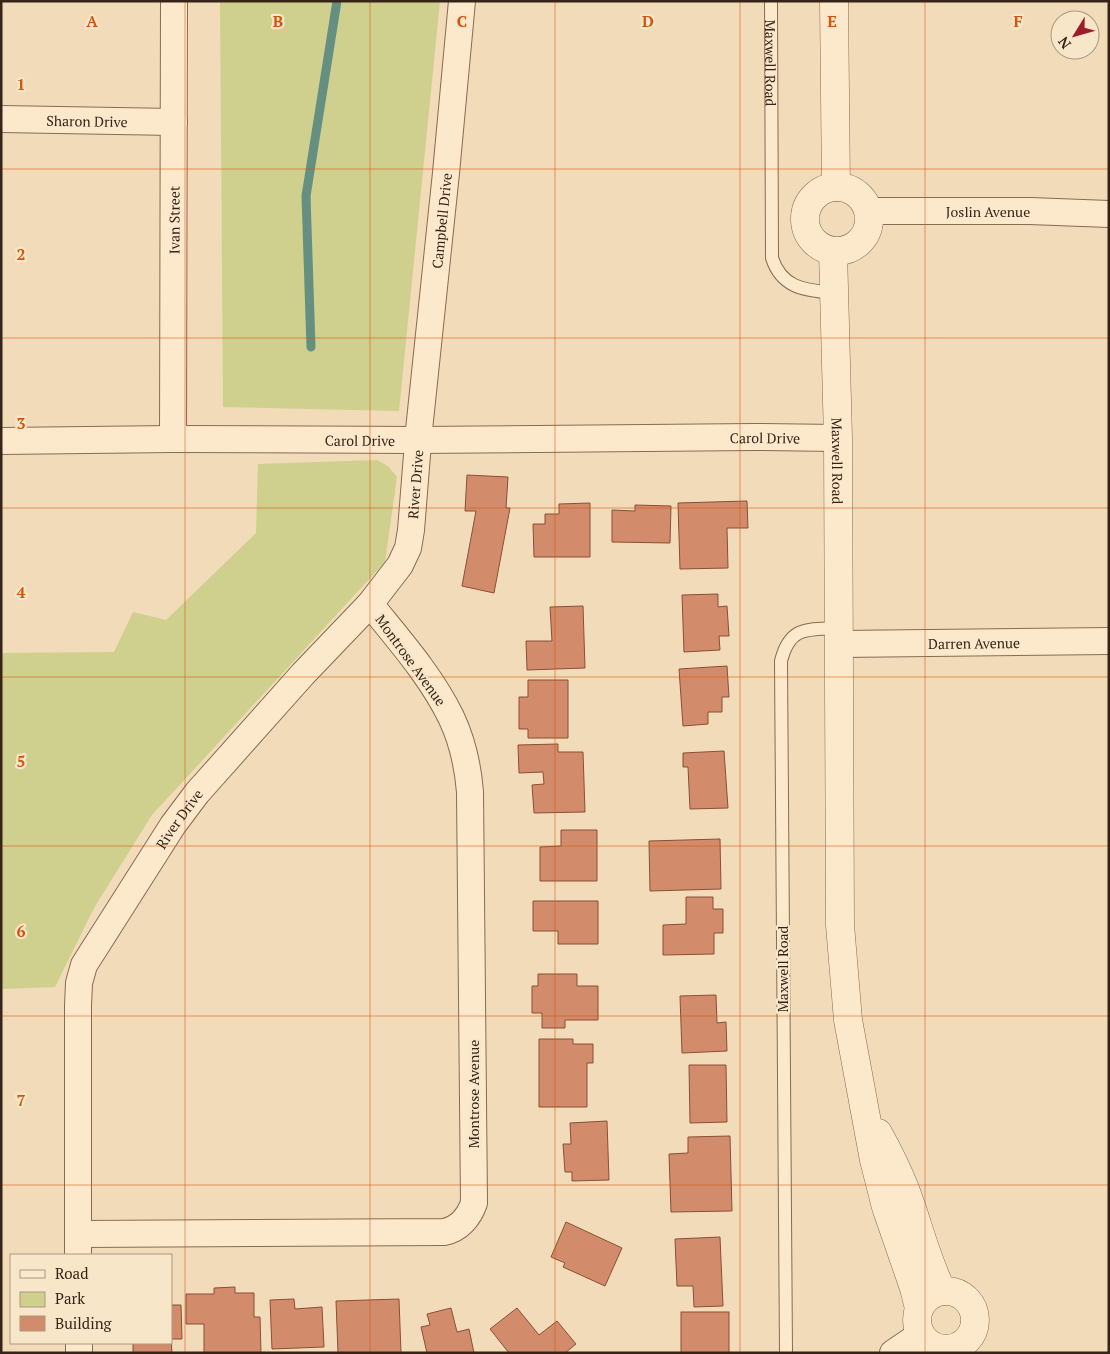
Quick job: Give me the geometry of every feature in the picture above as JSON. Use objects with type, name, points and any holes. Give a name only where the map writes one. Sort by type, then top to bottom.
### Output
[{"type":"street","name":"Ivan Street","points":[[173,439],[174,1]]},
{"type":"street","name":"Campbell Drive","points":[[418,440],[462,1]]},
{"type":"street","points":[[834,1],[836,187]]},
{"type":"street","name":"Sharon Drive","points":[[1,119],[174,122]]},
{"type":"street","points":[[836,187],[850,190],[862,198],[868,211],[869,224],[861,240],[851,248],[839,251],[833,251],[820,246],[810,237],[805,224],[808,204],[812,198],[823,190],[836,187]]},
{"type":"street","name":"Joslin Avenue","points":[[868,211],[1012,211],[1109,214]]},
{"type":"street","name":"Maxwell Road","points":[[833,251],[838,438],[840,925],[848,1020],[879,1183],[914,1288],[920,1321]]},
{"type":"street","name":"Carol Drive","points":[[1,441],[173,439],[418,440],[755,436],[838,438]]},
{"type":"street","name":"River Drive","points":[[78,1244],[78,1006],[79,983],[84,965],[162,841],[197,793],[303,674],[370,604],[400,565],[408,548],[411,530],[418,440]]},
{"type":"street","name":"Montrose Avenue","points":[[78,1244],[444,1232],[457,1227],[472,1209],[474,1202],[473,1030],[469,776],[463,751],[451,718],[419,666],[370,604]]},
{"type":"street","name":"Darren Avenue","points":[[839,636],[1109,641]]},
{"type":"street","name":"Maxwell Road","points":[[867,1114],[890,1155],[905,1190],[942,1292]]},
{"type":"street","points":[[893,1353],[920,1321],[929,1297],[942,1292],[955,1293],[966,1300],[975,1317],[973,1330],[964,1349],[939,1348],[928,1343],[920,1321]]},
{"type":"lane","name":"Maxwell Road","points":[[771,1],[772,258],[776,268],[788,282],[809,291],[833,292]]},
{"type":"lane","name":"Maxwell Road","points":[[786,1353],[781,661],[784,650],[791,638],[802,630],[839,636]]},
{"type":"green space","points":[[220,1],[440,1],[399,411],[223,407]]},
{"type":"green space","points":[[377,460],[388,466],[397,477],[385,562],[152,815],[94,908],[55,987],[1,989],[1,653],[114,652],[133,612],[166,620],[256,533],[258,464]]},
{"type":"building","points":[[467,475],[508,477],[506,508],[510,508],[494,593],[462,586],[476,511],[465,511]]},
{"type":"building","points":[[747,501],[748,528],[727,528],[728,568],[680,569],[678,503]]},
{"type":"building","points":[[590,503],[590,557],[534,557],[533,524],[545,524],[545,514],[559,514],[559,504]]},
{"type":"building","points":[[635,505],[671,506],[670,543],[612,542],[612,510],[635,511]]},
{"type":"building","points":[[718,594],[718,607],[727,606],[729,636],[719,636],[720,650],[684,652],[682,595]]},
{"type":"building","points":[[583,606],[585,668],[527,670],[526,641],[552,641],[550,607]]},
{"type":"building","points":[[727,666],[729,697],[722,697],[722,712],[708,712],[708,724],[683,726],[679,669]]},
{"type":"building","points":[[528,680],[568,680],[568,738],[528,738],[528,729],[519,729],[519,697],[528,697]]},
{"type":"building","points":[[558,744],[558,752],[583,752],[585,812],[534,813],[532,785],[544,784],[543,772],[519,773],[518,745]]},
{"type":"building","points":[[724,751],[728,808],[690,809],[688,767],[683,767],[683,753]]},
{"type":"building","points":[[561,830],[597,830],[597,881],[540,881],[540,847],[561,846]]},
{"type":"building","points":[[720,839],[721,889],[650,891],[649,841]]},
{"type":"building","points":[[686,897],[713,897],[713,909],[723,909],[723,933],[714,933],[714,954],[663,955],[663,925],[686,924]]},
{"type":"building","points":[[533,901],[598,901],[598,944],[558,944],[558,931],[533,931]]},
{"type":"building","points":[[538,974],[577,974],[577,986],[598,986],[598,1020],[565,1020],[565,1028],[542,1028],[542,1013],[532,1013],[532,986],[538,986]]},
{"type":"building","points":[[716,995],[717,1023],[726,1022],[727,1051],[682,1053],[680,996]]},
{"type":"building","points":[[539,1039],[573,1039],[573,1044],[593,1044],[593,1063],[587,1063],[587,1107],[539,1107]]},
{"type":"building","points":[[689,1065],[726,1065],[727,1122],[690,1123]]},
{"type":"building","points":[[607,1121],[609,1180],[572,1181],[572,1172],[565,1172],[563,1144],[571,1144],[570,1123]]},
{"type":"building","points":[[730,1136],[732,1211],[671,1212],[669,1154],[688,1153],[688,1137]]},
{"type":"building","points":[[566,1222],[622,1248],[605,1286],[563,1267],[565,1263],[551,1257]]},
{"type":"building","points":[[720,1237],[723,1306],[694,1307],[693,1286],[677,1286],[675,1239]]},
{"type":"building","points":[[235,1287],[235,1293],[254,1293],[254,1317],[260,1317],[261,1353],[204,1353],[204,1324],[186,1324],[186,1294],[214,1294],[214,1288]]},
{"type":"building","points":[[294,1299],[295,1309],[322,1307],[324,1347],[272,1349],[270,1300]]},
{"type":"building","points":[[399,1299],[401,1353],[338,1353],[336,1301]]},
{"type":"building","points":[[172,1305],[181,1305],[182,1339],[172,1339]]},
{"type":"building","points":[[451,1308],[457,1332],[469,1329],[474,1353],[427,1353],[421,1327],[430,1325],[427,1314]]},
{"type":"building","points":[[517,1308],[539,1335],[557,1321],[576,1344],[565,1353],[509,1353],[490,1329]]},
{"type":"building","points":[[681,1312],[729,1312],[729,1353],[681,1353]]},
{"type":"building","points":[[133,1344],[171,1344],[172,1353],[133,1353]]},
{"type":"waterway","points":[[311,347],[306,196],[337,1]]}]
